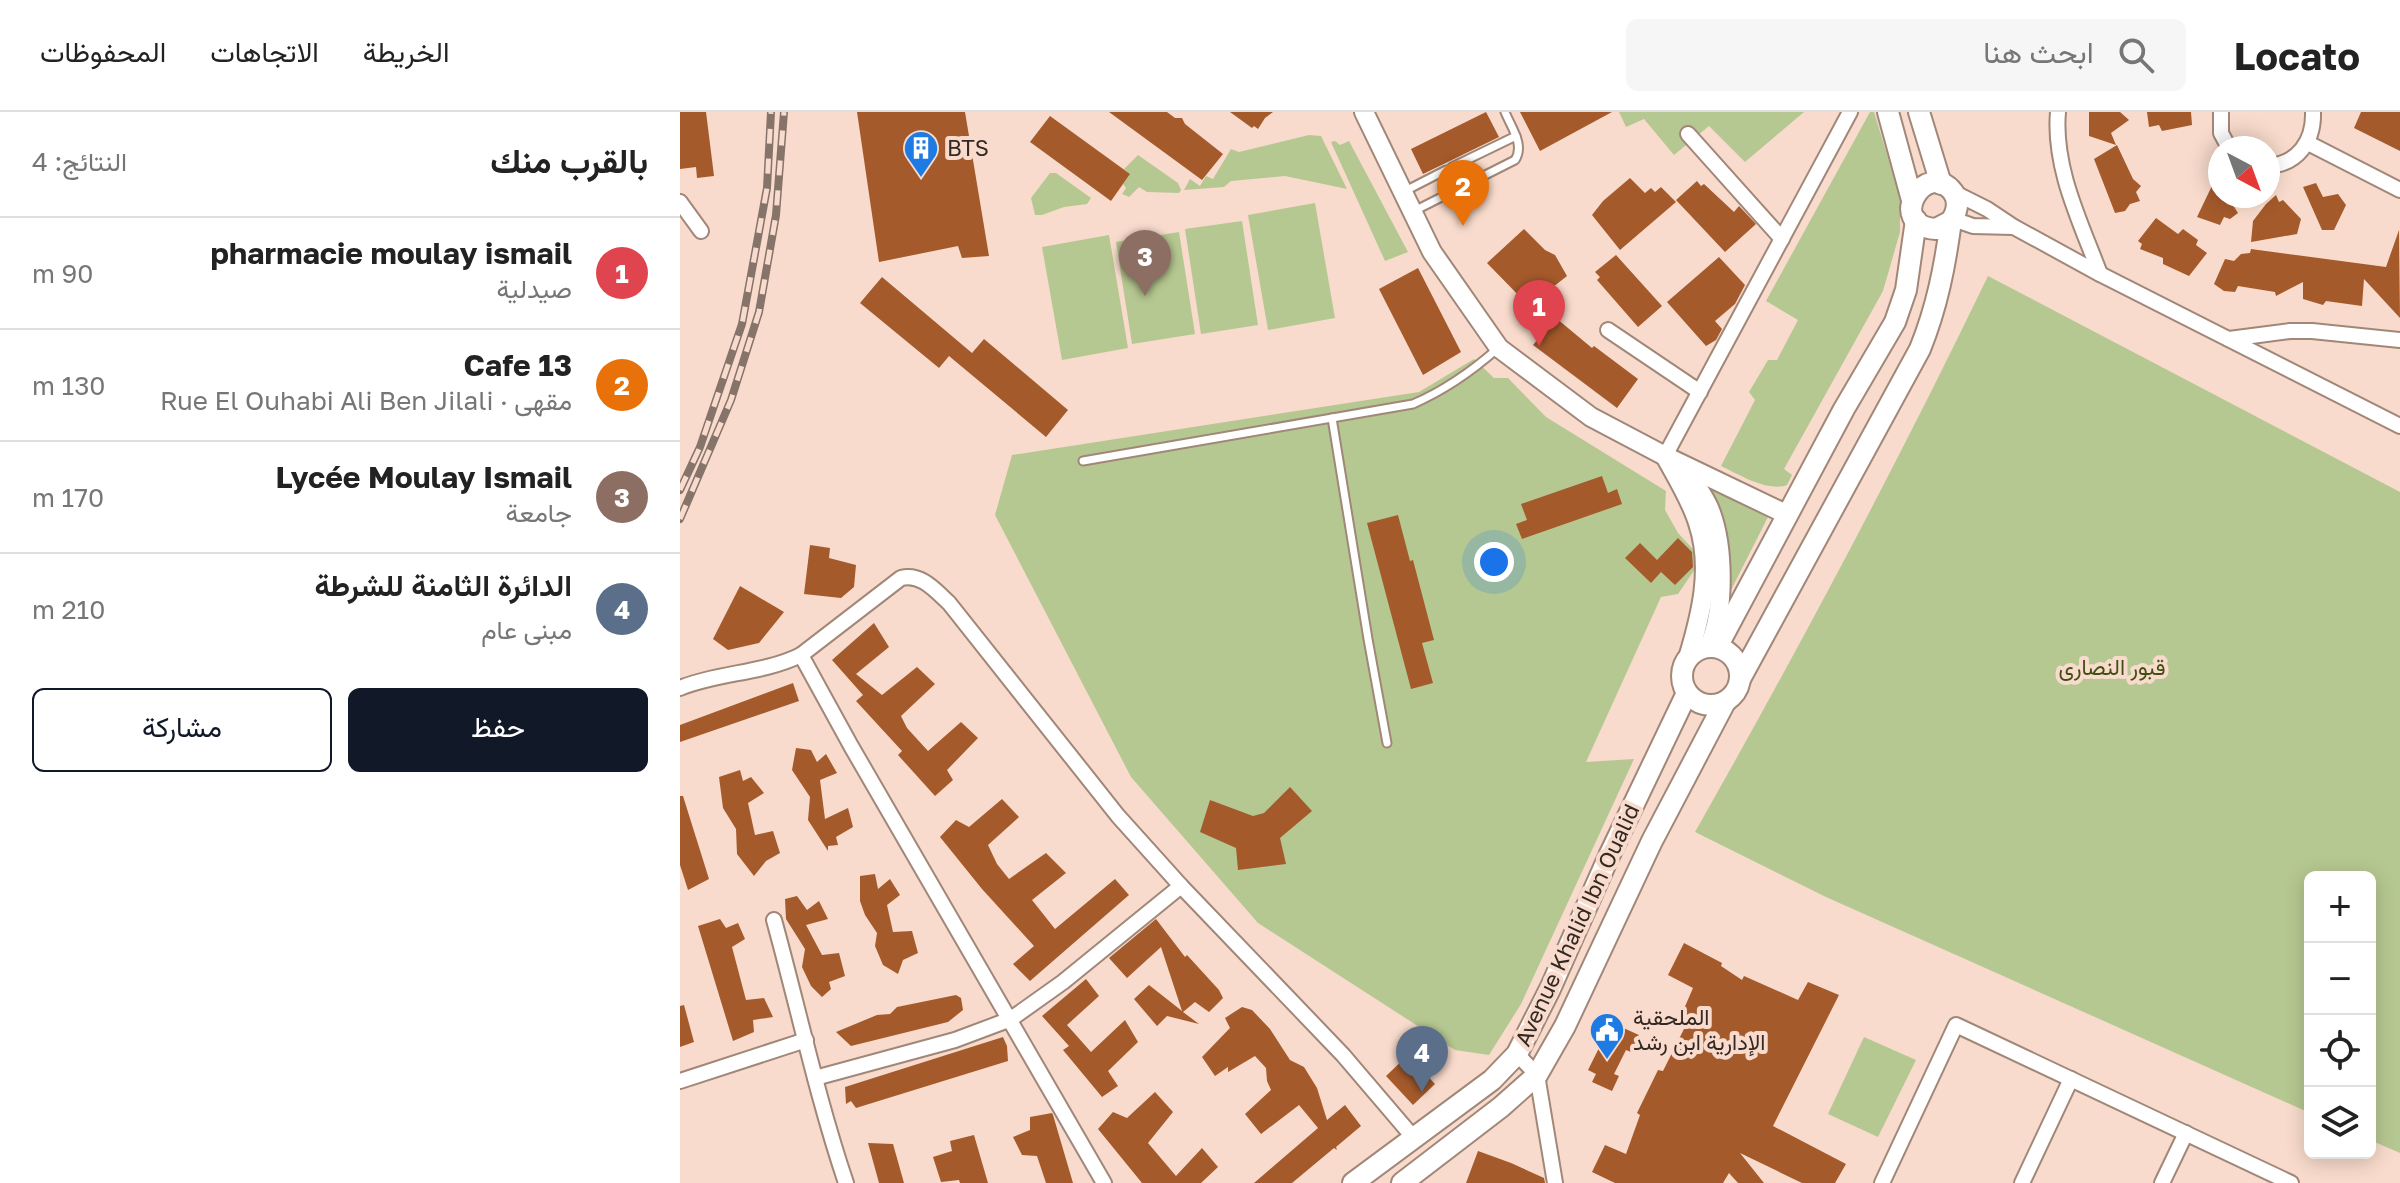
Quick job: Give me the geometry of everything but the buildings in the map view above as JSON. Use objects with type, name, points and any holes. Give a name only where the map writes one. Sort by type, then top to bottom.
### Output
[{"type":"main road","points":[[1888,112],[1914,210],[1931,228],[1942,227],[1952,220]]},
{"type":"main road","points":[[1740,679],[1737,662],[1725,650],[1713,646],[1701,648],[1688,658],[1681,675],[1687,693],[1700,704],[1725,702],[1738,688],[1740,679],[1920,349],[1941,288],[1957,207],[1919,112]]},
{"type":"main road","points":[[1713,646],[1895,322],[1906,290],[1914,194],[1923,186],[1947,188]]},
{"type":"main road","name":"Avenue Khalid Ibn Oualid","points":[[1353,1183],[1492,1080],[1517,1054],[1687,693]]},
{"type":"main road","name":"Avenue Khalid Ibn Oualid","points":[[1402,1183],[1501,1107],[1537,1075],[1565,1026],[1652,841],[1725,702]]},
{"type":"street","points":[[1688,658],[1699,623],[1705,559],[1699,525],[1673,460],[1700,392],[1850,112]]},
{"type":"street","points":[[2058,112],[2062,163],[2100,274]]},
{"type":"street","points":[[2221,112],[2223,136]]},
{"type":"street","points":[[2280,165],[2296,157],[2308,143],[2313,128],[2313,112]]},
{"type":"street","points":[[1370,114],[1432,252],[1499,348],[1591,417],[1788,515]]},
{"type":"street","points":[[1688,134],[1782,239]]},
{"type":"street","points":[[2308,143],[2400,190]]},
{"type":"street","points":[[1947,188],[2100,274],[2400,426]]},
{"type":"street","points":[[680,202],[701,231]]},
{"type":"street","points":[[1952,220],[1973,226],[2014,227]]},
{"type":"street","points":[[1608,330],[1700,392]]},
{"type":"street","points":[[2229,339],[2290,331],[2400,340]]},
{"type":"street","points":[[1673,460],[1694,481],[1710,510],[1718,541],[1719,607],[1713,646]]},
{"type":"street","points":[[680,688],[777,666],[801,655],[901,578],[910,576],[921,580],[949,603],[1079,769],[1181,886],[1343,1055],[1413,1137]]},
{"type":"street","points":[[801,655],[1104,1183]]},
{"type":"street","points":[[815,1078],[943,1043],[1011,1019],[1063,982],[1181,886]]},
{"type":"street","points":[[774,920],[827,1127],[846,1183]]},
{"type":"street","points":[[1882,1183],[1956,1025],[2291,1183]]},
{"type":"street","points":[[680,1081],[806,1040]]},
{"type":"street","points":[[1517,1054],[1537,1075],[1555,1183]]},
{"type":"street","points":[[2022,1183],[2071,1079]]},
{"type":"street","points":[[2162,1183],[2186,1133]]},
{"type":"lane","points":[[1413,212],[1515,160],[1520,149],[1505,112]]},
{"type":"lane","points":[[1403,192],[1516,136]]},
{"type":"lane","points":[[1083,461],[1413,404],[1437,394],[1499,348]]},
{"type":"lane","points":[[1332,418],[1387,743]]},
{"type":"green space","points":[[1619,112],[1804,112],[1745,162],[1709,126],[1674,155],[1644,119],[1626,127]]},
{"type":"green space","points":[[1870,112],[1874,112],[1900,197],[1900,232],[1883,291],[1784,469],[1792,475],[1787,485],[1762,484],[1721,466],[1755,400],[1749,392],[1768,360],[1777,360],[1798,320],[1766,301]]},
{"type":"green space","points":[[1309,135],[1321,136],[1347,189],[1285,176],[1231,181],[1224,187],[1184,190],[1190,179],[1200,186],[1206,176],[1213,179],[1231,149],[1239,152]]},
{"type":"green space","points":[[1349,141],[1408,252],[1385,261],[1331,142],[1340,145]]},
{"type":"green space","points":[[1138,155],[1178,183],[1179,193],[1147,192],[1139,187],[1129,197],[1122,194],[1126,188],[1123,184],[1130,174],[1124,169]]},
{"type":"green space","points":[[1050,173],[1056,173],[1091,198],[1087,204],[1035,215],[1031,198]]},
{"type":"green space","points":[[1315,203],[1335,318],[1268,330],[1248,215]]},
{"type":"green space","points":[[1242,221],[1258,325],[1201,334],[1185,229]]},
{"type":"green space","points":[[1179,232],[1195,334],[1132,344],[1116,242]]},
{"type":"green space","points":[[1109,235],[1128,348],[1062,360],[1042,247]]},
{"type":"green space","name":"قبور النصارى","points":[[1988,276],[2400,492],[2400,1153],[2376,1143],[2376,871],[2304,871],[2304,1110],[1826,897],[1695,832],[1846,557]]},
{"type":"green space","points":[[1474,359],[1494,378],[1508,378],[1546,417],[1666,491],[1665,510],[1678,533],[1702,559],[1678,594],[1661,597],[1586,762],[1634,759],[1521,1004],[1489,1055],[1455,1050],[1258,923],[1131,777],[995,515],[1012,455],[1419,392]]},
{"type":"green space","points":[[1707,486],[1769,515],[1728,596]]},
{"type":"green space","points":[[1864,1037],[1916,1060],[1878,1137],[1828,1114]]},
{"type":"railway","points":[[680,490],[700,447],[742,324],[767,188],[771,112]]},
{"type":"railway","points":[[680,519],[731,400],[759,312],[776,215],[784,112]]},
{"type":"place","name":"BTS","points":[[921,179]]},
{"type":"place","name":"Cafe 13","points":[[1463,226]]},
{"type":"place","name":"Lycée Moulay Ismail","points":[[1145,296]]},
{"type":"place","name":"pharmacie moulay ismail","points":[[1539,346]]},
{"type":"place","name":"الملحقية الإدارية ابن رشد","points":[[1607,1061]]},
{"type":"place","name":"الدائرة الثامنة للشرطة","points":[[1422,1092]]}]
